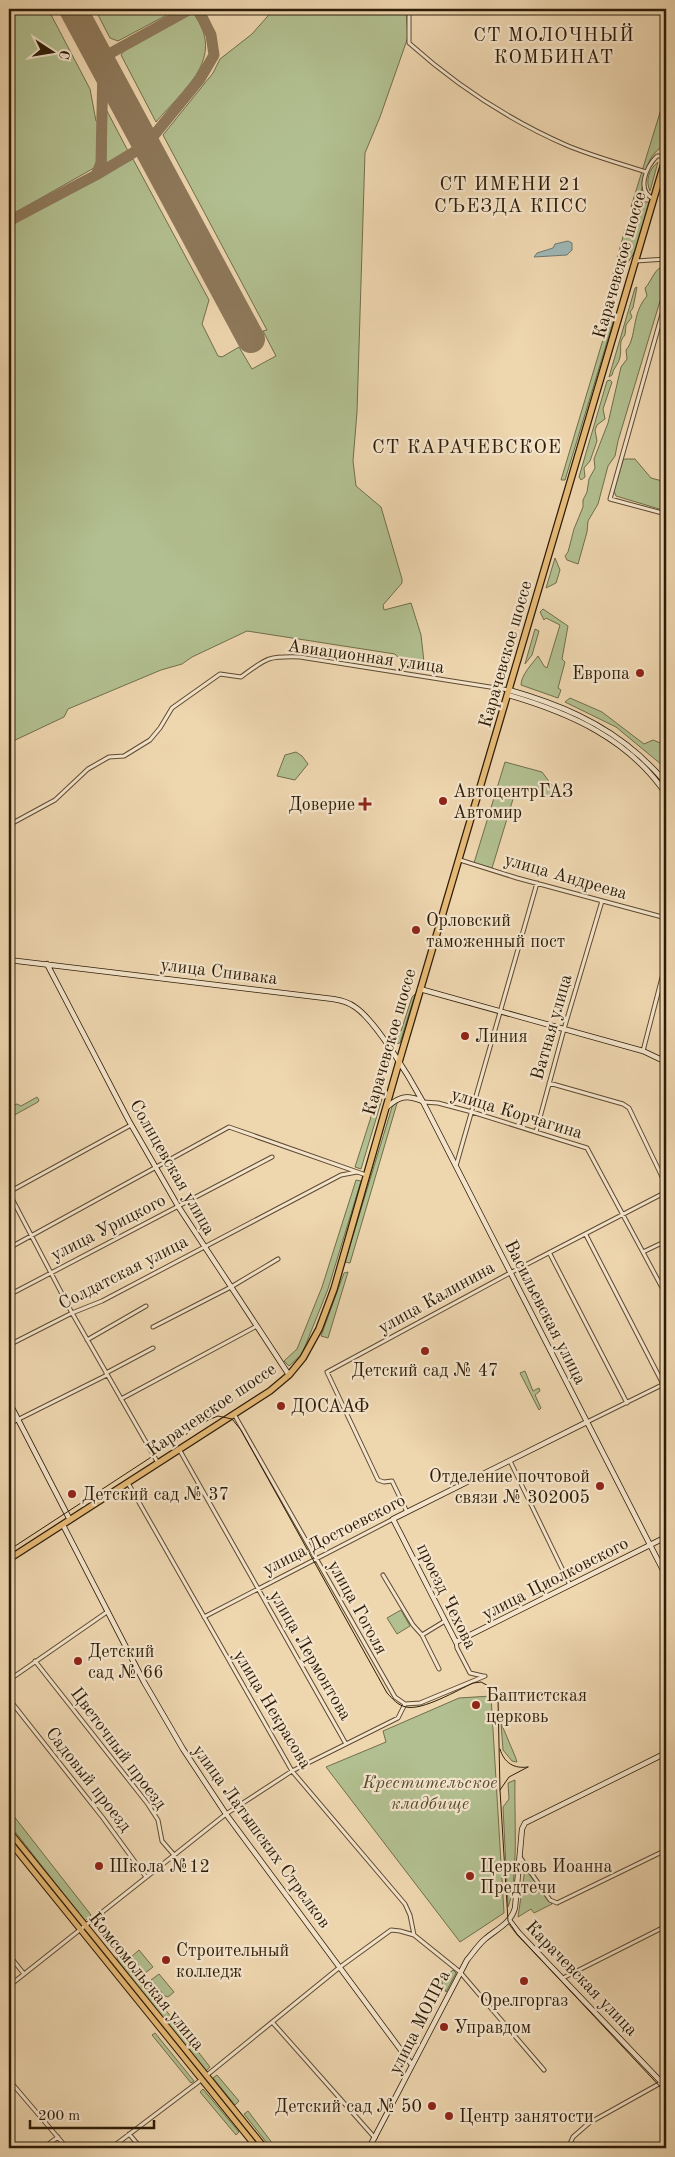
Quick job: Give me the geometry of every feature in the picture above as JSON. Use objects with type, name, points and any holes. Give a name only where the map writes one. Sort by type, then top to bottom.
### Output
[{"type":"highway","name":"Карачевское шоссе","points":[[9,1559],[270,1391],[289,1375],[310,1346],[327,1310],[666,157]]},
{"type":"main road","name":"Комсомольская улица","points":[[9,1831],[82,1928]]},
{"type":"main road","name":"Комсомольская улица","points":[[9,1841],[204,2078],[265,2148]]},
{"type":"main road","name":"Комсомольская улица","points":[[204,2078],[257,2148]]},
{"type":"street","points":[[409,9],[410,43],[455,82],[506,114],[565,144],[646,172]]},
{"type":"street","points":[[654,199],[645,192],[646,172],[657,156],[666,157]]},
{"type":"street","points":[[636,260],[666,259]]},
{"type":"street","points":[[666,300],[610,499],[666,514]]},
{"type":"street","name":"Авиационная улица","points":[[9,825],[55,800],[88,769],[109,757],[124,756],[150,740],[172,708],[220,674],[241,677],[264,660],[274,656],[300,657],[509,693]]},
{"type":"street","points":[[509,693],[556,705],[595,723],[631,748],[664,782]]},
{"type":"street","points":[[666,772],[664,782],[666,794]]},
{"type":"street","name":"улица Андреева","points":[[459,860],[666,918]]},
{"type":"street","points":[[456,1167],[537,883]]},
{"type":"street","name":"Ватная улица","points":[[536,1132],[602,901]]},
{"type":"street","name":"улица Спивака","points":[[9,960],[342,1001],[356,1007],[363,1013],[399,1062]]},
{"type":"street","points":[[643,1051],[666,962]]},
{"type":"street","name":"Солнцевская улица","points":[[47,964],[132,1125],[178,1206],[289,1375]]},
{"type":"street","points":[[420,989],[499,1013],[643,1051],[664,1060],[666,1068]]},
{"type":"street","name":"Васильевская улица","points":[[399,1062],[423,1102],[666,1576]]},
{"type":"street","points":[[549,1082],[623,1104],[629,1108],[666,1185]]},
{"type":"street","points":[[386,1108],[404,1096],[423,1102]]},
{"type":"street","name":"улица Корчагина","points":[[423,1102],[438,1103],[472,1112],[587,1148],[664,1287],[666,1295]]},
{"type":"street","points":[[132,1125],[9,1193],[72,1313],[158,1463]]},
{"type":"street","points":[[9,1248],[229,1127],[366,1176]]},
{"type":"street","name":"улица Урицкого","points":[[9,1295],[272,1157]]},
{"type":"street","name":"Солдатская улица","points":[[9,1346],[72,1313],[102,1301],[341,1175],[357,1172]]},
{"type":"street","name":"улица Калинина","points":[[407,1512],[392,1481],[384,1482],[378,1480],[327,1372],[510,1273],[550,1254],[666,1192]]},
{"type":"street","points":[[586,1235],[665,1384]]},
{"type":"street","points":[[643,1252],[666,1241]]},
{"type":"street","points":[[550,1254],[627,1403]]},
{"type":"street","points":[[153,1327],[231,1287],[278,1259]]},
{"type":"street","points":[[87,1340],[146,1306]]},
{"type":"street","points":[[121,1398],[257,1326]]},
{"type":"street","points":[[9,1424],[107,1374],[153,1348]]},
{"type":"street","name":"улица Достоевского","points":[[204,1617],[315,1558],[665,1384]]},
{"type":"street","points":[[9,1402],[70,1520]]},
{"type":"street","name":"улица Гоголя","points":[[234,1414],[390,1691],[405,1704]]},
{"type":"street","name":"улица Лермонтова","points":[[179,1449],[346,1744]]},
{"type":"street","points":[[510,1461],[570,1586]]},
{"type":"street","name":"улица Некрасова","points":[[128,1483],[292,1771],[405,1904],[410,1915],[414,1936]]},
{"type":"street","name":"проезд Чехова","points":[[394,1519],[470,1672],[485,1676],[420,1703],[405,1704]]},
{"type":"street","name":"улица Латышских Стрелков","points":[[63,1525],[107,1612],[183,1749],[226,1814],[412,2065]]},
{"type":"street","name":"улица Циолковского","points":[[456,1642],[666,1537]]},
{"type":"street","points":[[383,1575],[413,1625],[422,1635],[439,1668]]},
{"type":"street","points":[[9,1680],[107,1612]]},
{"type":"street","points":[[422,1635],[446,1621]]},
{"type":"street","name":"Цветочный проезд","points":[[35,1661],[147,1803],[158,1820],[162,1841],[174,1855]]},
{"type":"street","name":"Садовый проезд","points":[[9,1699],[103,1818],[146,1877]]},
{"type":"street","points":[[9,1986],[226,1814],[292,1771],[398,1718],[405,1704]]},
{"type":"street","name":"Карачевская улица","points":[[666,1753],[529,1820],[522,1829],[515,1908],[509,1920],[519,1933],[664,2081],[666,2086]]},
{"type":"street","points":[[520,1856],[550,1900],[557,1903],[666,1850]]},
{"type":"street","name":"улица МОПРа","points":[[370,2148],[460,1972],[484,1940],[509,1920]]},
{"type":"street","points":[[563,1978],[666,1926]]},
{"type":"street","points":[[111,2148],[204,2078],[340,1967],[391,1930],[414,1936],[460,1972],[544,2070]]},
{"type":"street","points":[[9,1955],[24,1974]]},
{"type":"street","points":[[273,2023],[375,2138]]},
{"type":"street","points":[[9,2080],[67,2148]]},
{"type":"street","points":[[568,2148],[573,2137],[589,2123],[664,2081]]},
{"type":"street","points":[[129,2134],[141,2148]]},
{"type":"street","points":[[44,2148],[58,2137]]},
{"type":"green space","points":[[9,9],[48,9],[90,89],[96,121],[98,121],[97,160],[94,168],[9,216]]},
{"type":"green space","points":[[95,9],[178,9],[118,41],[110,38]]},
{"type":"green space","points":[[274,9],[406,9],[408,37],[380,117],[365,153],[357,412],[353,461],[356,486],[381,507],[402,579],[402,583],[383,605],[384,610],[411,603],[421,635],[424,662],[403,663],[395,654],[247,631],[192,657],[182,664],[161,670],[68,709],[64,717],[9,743],[9,226],[133,159],[209,300],[202,324],[218,356],[222,357],[239,347],[252,369],[276,356],[263,331],[267,330],[163,135],[213,73],[220,59],[252,34]]},
{"type":"green space","points":[[193,13],[202,29],[205,44],[204,59],[189,85],[156,122],[121,55],[124,51]]},
{"type":"green space","points":[[666,93],[666,144],[651,158],[647,166],[641,192],[631,207]]},
{"type":"green space","points":[[107,111],[128,151],[106,164],[106,114]]},
{"type":"green space","points":[[658,162],[650,191],[649,175],[652,168]]},
{"type":"green space","points":[[649,202],[634,253],[622,269],[613,274],[625,229],[633,222],[639,205]]},
{"type":"green space","points":[[661,267],[666,268],[666,281],[615,456],[608,466],[598,504],[588,521],[587,532],[578,564],[567,560],[565,556],[583,507],[589,479],[595,468],[594,459],[608,423],[621,367],[627,359],[626,350],[632,339],[636,318],[647,296],[645,288]]},
{"type":"green space","points":[[637,287],[633,308],[630,312],[632,317],[626,325],[625,335],[621,343],[621,354],[612,375],[609,377],[635,288]]},
{"type":"green space","points":[[610,316],[614,319],[565,480],[561,480]]},
{"type":"green space","points":[[610,380],[612,382],[603,409],[605,419],[597,425],[595,430],[597,441],[590,461],[584,468],[585,477],[581,480],[579,477],[607,381]]},
{"type":"green space","points":[[635,459],[651,478],[666,482],[666,511],[616,496],[614,491],[623,460]]},
{"type":"green space","points":[[555,558],[560,570],[556,583],[546,588]]},
{"type":"green space","points":[[543,609],[568,626],[562,659],[565,662],[558,688],[561,690],[558,698],[521,685],[525,674],[538,656],[547,668],[560,625],[546,618],[544,620],[540,612]]},
{"type":"green space","points":[[535,629],[539,631],[532,655],[525,664]]},
{"type":"green space","points":[[570,698],[602,712],[644,744],[653,740],[663,744],[666,733],[666,762],[662,765],[616,727],[565,702]]},
{"type":"green space","points":[[296,752],[308,764],[295,780],[277,776],[285,755]]},
{"type":"green space","points":[[505,762],[542,772],[557,792],[552,799],[517,786],[492,868],[474,863]]},
{"type":"green space","points":[[415,994],[400,1043],[395,1044],[388,1037],[401,1031],[412,997]]},
{"type":"green space","points":[[37,1097],[38,1102],[9,1118],[9,1106],[17,1104],[21,1106]]},
{"type":"green space","points":[[377,1098],[382,1099],[361,1169],[355,1167]]},
{"type":"green space","points":[[398,1100],[350,1263],[345,1262],[392,1107]]},
{"type":"green space","points":[[356,1180],[361,1181],[328,1289],[302,1354],[289,1366],[284,1361],[297,1349],[322,1287]]},
{"type":"green space","points":[[348,1272],[328,1338],[321,1336],[344,1273]]},
{"type":"green space","points":[[525,1371],[533,1391],[539,1388],[540,1391],[535,1395],[541,1408],[539,1410],[520,1373]]},
{"type":"green space","points":[[401,1610],[410,1626],[397,1634],[387,1618]]},
{"type":"green space","name":"Крестительское кладбище","points":[[491,1696],[504,1913],[460,1942],[326,1767],[386,1742],[383,1731],[459,1698]]},
{"type":"green space","points":[[501,1723],[517,1762],[512,1761],[503,1750]]},
{"type":"green space","points":[[515,1780],[515,1863],[514,1880],[508,1907],[503,1807],[509,1799],[508,1783]]},
{"type":"green space","points":[[9,1810],[91,1915],[85,1921],[9,1824]]},
{"type":"green space","points":[[525,1869],[552,1904],[534,1913],[531,1909],[518,1917]]},
{"type":"green space","points":[[139,1950],[153,1967],[145,1973],[131,1957]]},
{"type":"green space","points":[[118,1953],[121,1953],[126,1959],[210,2067],[206,2071],[117,1959]]},
{"type":"green space","points":[[453,1970],[456,1973],[446,1992],[442,1979]]},
{"type":"green space","points":[[159,1974],[174,1992],[168,1997],[151,1980]]},
{"type":"green space","points":[[155,2033],[194,2081],[191,2083],[152,2035]]},
{"type":"green space","points":[[217,2075],[239,2101],[235,2105],[213,2078]]},
{"type":"green space","points":[[203,2089],[239,2132],[236,2135],[200,2092]]},
{"type":"green space","points":[[248,2111],[276,2148],[271,2148],[244,2114]]},
{"type":"water","points":[[568,241],[572,243],[572,250],[567,255],[534,257],[537,253],[553,248],[555,244]]},
{"type":"taxiway","points":[[100,59],[190,9]]},
{"type":"taxiway","points":[[9,221],[96,175],[146,145],[200,79],[214,55],[211,35],[198,9]]},
{"type":"taxiway","points":[[96,175],[101,163],[103,63]]},
{"type":"runway","points":[[73,9],[251,339]]},
{"type":"tram line","points":[[9,1550],[208,1420],[218,1416],[232,1419],[241,1430],[387,1693],[395,1702],[406,1707],[421,1706],[473,1683],[481,1682],[494,1689],[498,1699],[500,1790],[508,1921],[517,1934],[666,2093]]},
{"type":"tram line","points":[[500,1749],[504,1758],[510,1764],[518,1767],[528,1767]]},
{"type":"tram line","points":[[500,1790],[509,1777],[528,1767]]},
{"type":"place","name":"Европа","points":[[640,673]]},
{"type":"place","name":"АвтоцентрГАЗ Автомир","points":[[443,801]]},
{"type":"place","name":"Доверие","points":[[365,804]]},
{"type":"place","name":"Орловский таможенный пост","points":[[416,930]]},
{"type":"place","name":"Линия","points":[[465,1036]]},
{"type":"place","name":"Детский сад № 47","points":[[425,1351]]},
{"type":"place","name":"ДОСААФ","points":[[281,1406]]},
{"type":"place","name":"Отделение почтовой связи № 302005","points":[[600,1486]]},
{"type":"place","name":"Детский сад № 37","points":[[72,1494]]},
{"type":"place","name":"Детский сад № 66","points":[[78,1661]]},
{"type":"place","name":"Баптистская церковь","points":[[476,1705]]},
{"type":"place","name":"Школа №12","points":[[99,1866]]},
{"type":"place","name":"Церковь Иоанна Предтечи","points":[[470,1876]]},
{"type":"place","name":"Строительный колледж","points":[[166,1960]]},
{"type":"place","name":"Орелгоргаз","points":[[524,1981]]},
{"type":"place","name":"Управдом","points":[[444,2027]]},
{"type":"place","name":"Детский сад № 50","points":[[432,2106]]},
{"type":"place","name":"Центр занятости","points":[[449,2116]]},
{"type":"district","name":"СТ МОЛОЧНЫЙ КОМБИНАТ","points":[[554,45]]},
{"type":"district","name":"СТ ИМЕНИ 21 СЪЕЗДА КПСС","points":[[511,194]]},
{"type":"district","name":"СТ КАРАЧЕВСКОЕ","points":[[467,446]]}]
